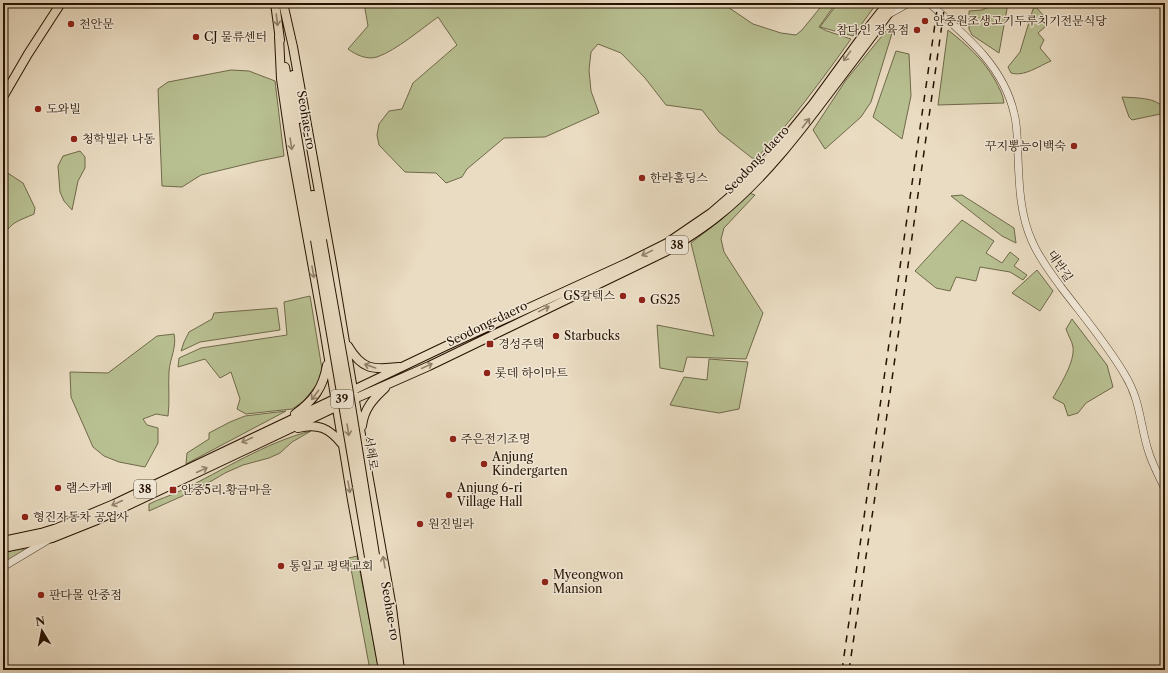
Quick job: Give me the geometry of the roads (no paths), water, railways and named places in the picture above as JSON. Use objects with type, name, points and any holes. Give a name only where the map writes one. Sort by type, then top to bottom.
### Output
[{"type":"main road","points":[[3,97],[28,54],[61,3]]},
{"type":"main road","name":"Seohae-ro","points":[[275,3],[279,36],[318,240]]},
{"type":"main road","points":[[283,3],[297,67],[392,608],[400,670]]},
{"type":"main road","name":"Seohae-ro","points":[[283,3],[318,240]]},
{"type":"main road","name":"Seodong-daero","points":[[3,548],[52,538],[110,514],[282,433],[335,403],[353,390],[657,248],[711,213],[763,165],[813,104],[888,3]]},
{"type":"main road","name":"Seodong-daero","points":[[3,541],[41,533],[74,522],[282,424],[335,403],[355,399],[640,265],[671,248],[718,216],[778,159],[805,126],[896,3]]},
{"type":"main road","points":[[279,36],[281,79],[291,146],[342,445],[383,670]]},
{"type":"main road","name":"서해로","points":[[318,240],[372,556],[394,670]]},
{"type":"main road","points":[[345,341],[355,358],[366,365],[377,368],[405,366]]},
{"type":"main road","points":[[282,424],[301,410],[315,396],[322,384],[328,358]]},
{"type":"main road","points":[[361,432],[363,419],[368,406],[392,382]]},
{"type":"main road","points":[[282,433],[301,427],[319,426],[335,435],[342,445]]},
{"type":"main road","name":"Seohae-ro","points":[[372,556],[388,670]]},
{"type":"street","points":[[889,14],[909,3]]},
{"type":"street","name":"대반길","points":[[928,3],[946,23],[974,43],[999,75],[1008,92],[1016,131],[1022,203],[1027,228],[1032,242],[1046,266],[1126,376],[1138,404],[1149,452],[1165,489]]},
{"type":"street","points":[[5,566],[52,538]]},
{"type":"railway","points":[[842,670],[938,3]]},
{"type":"railway","points":[[849,670],[883,443],[945,3]]},
{"type":"place","name":"안중원조생고기두루치기전문식당","points":[[925,21]]},
{"type":"place","name":"천안문","points":[[71,24]]},
{"type":"place","name":"참다인 정육점","points":[[917,30]]},
{"type":"place","name":"CJ 물류센터","points":[[196,37]]},
{"type":"place","name":"도와빌","points":[[38,109]]},
{"type":"place","name":"청학빌라 나동","points":[[74,139]]},
{"type":"place","name":"꾸지뽕능이백숙","points":[[1074,146]]},
{"type":"place","name":"한라홀딩스","points":[[642,178]]},
{"type":"place","name":"GS칼텍스","points":[[623,296]]},
{"type":"place","name":"GS25","points":[[642,300]]},
{"type":"place","name":"Starbucks","points":[[556,336]]},
{"type":"place","name":"경성주택","points":[[490,344]]},
{"type":"place","name":"롯데 하이마트","points":[[487,373]]},
{"type":"place","name":"주은전기조명","points":[[453,439]]},
{"type":"place","name":"Anjung Kindergarten","points":[[484,464]]},
{"type":"place","name":"램스카페","points":[[58,488]]},
{"type":"place","name":"안중5리.황금마을","points":[[173,490]]},
{"type":"place","name":"Anjung 6-ri Village Hall","points":[[449,495]]},
{"type":"place","name":"형진자동차 공업사","points":[[25,517]]},
{"type":"place","name":"원진빌라","points":[[420,524]]},
{"type":"place","name":"통일교 평택교회","points":[[281,566]]},
{"type":"place","name":"Myeongwon Mansion","points":[[545,582]]},
{"type":"place","name":"판다몰 안중점","points":[[41,595]]}]
